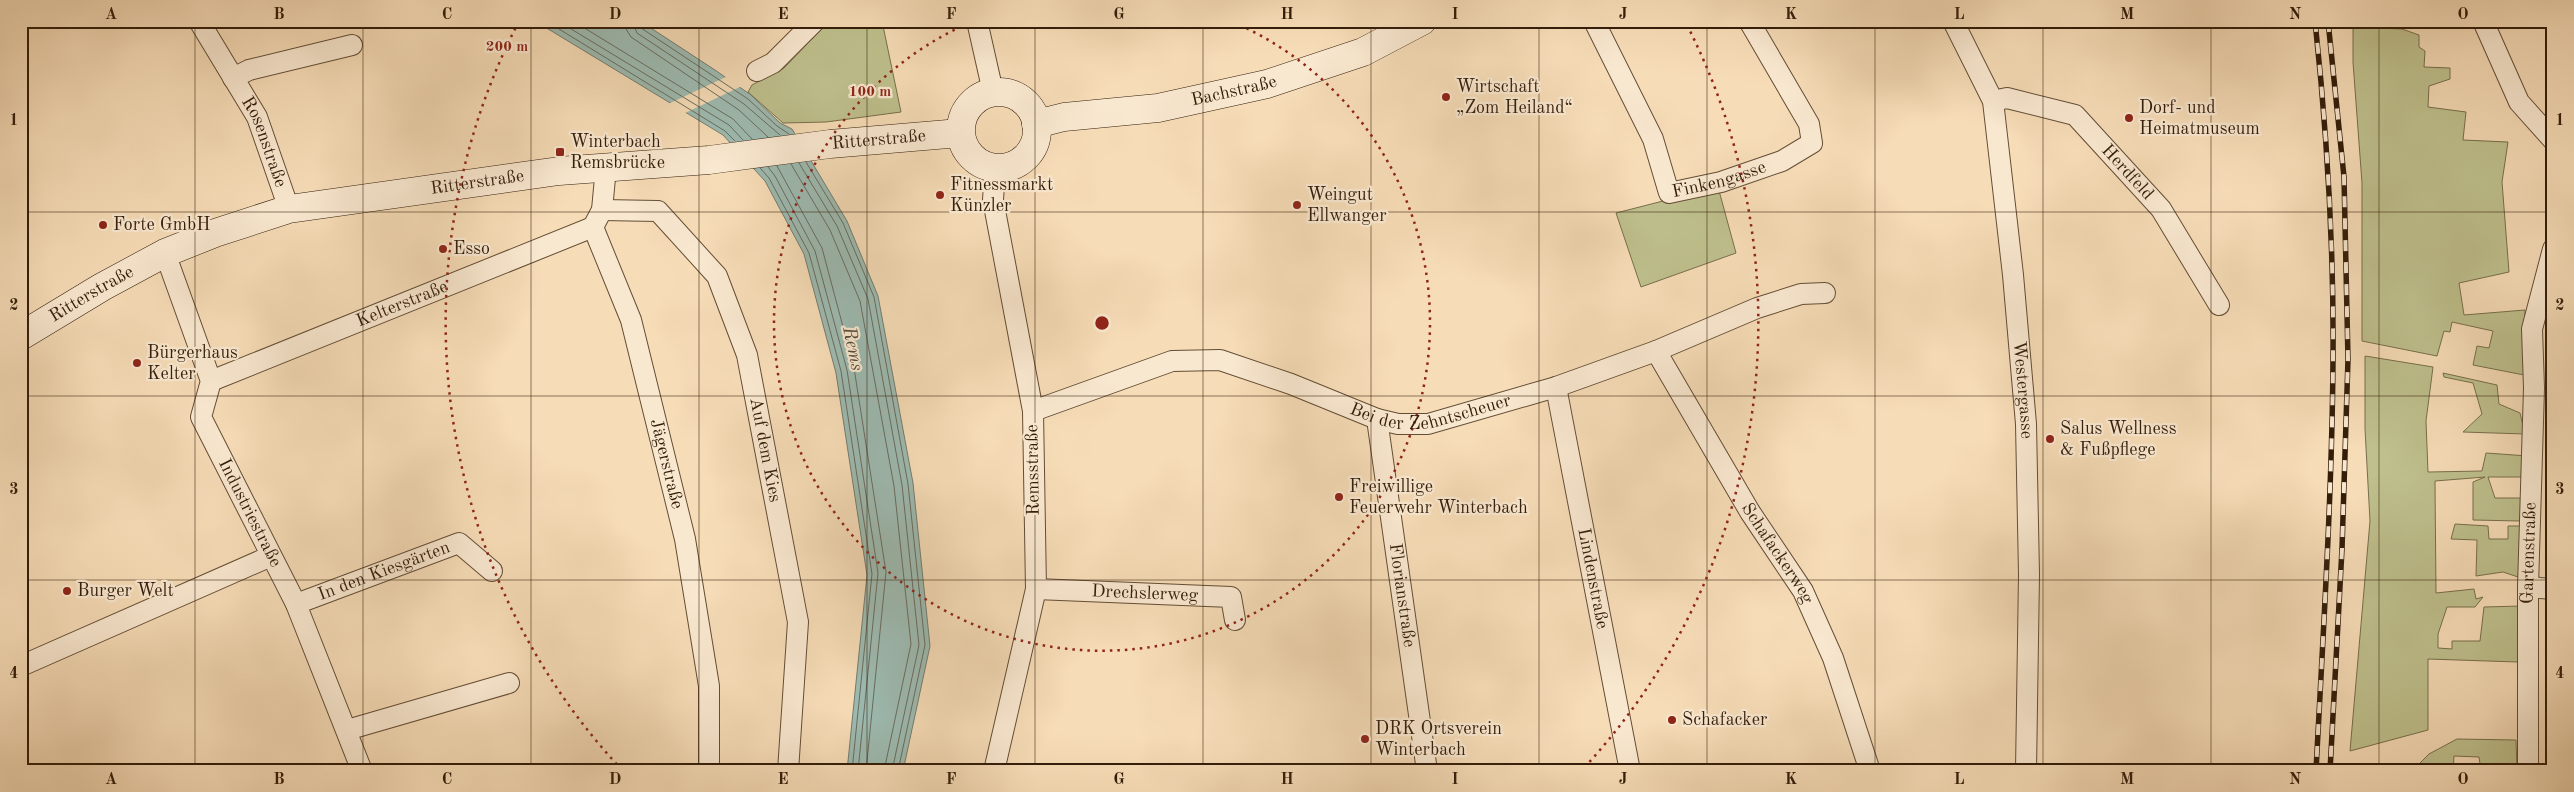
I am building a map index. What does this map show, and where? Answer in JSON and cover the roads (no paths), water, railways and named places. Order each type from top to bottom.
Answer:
[{"type":"main road","name":"Bachstraße","points":[[1036,124],[1064,116],[1158,108],[1267,84],[1363,52],[1422,21]]},
{"type":"main road","points":[[993,92],[1005,92],[1026,102],[1033,112],[1036,124],[1033,146],[1026,156],[1017,163],[995,168],[982,164],[972,156],[964,146],[960,133],[965,111],[972,102],[981,95],[993,92]]},
{"type":"main road","name":"Ritterstraße","points":[[21,336],[165,253],[215,232],[289,209],[559,171],[709,160],[830,144],[960,133]]},
{"type":"street","name":"Rosenstraße","points":[[199,21],[257,117],[289,209]]},
{"type":"street","points":[[757,71],[773,63],[815,21]]},
{"type":"street","points":[[977,21],[993,92]]},
{"type":"street","name":"Finkengasse","points":[[1594,21],[1653,138],[1668,193],[1721,182],[1782,161],[1812,143],[1809,124],[1749,21]]},
{"type":"street","name":"Westergasse","points":[[1953,21],[1993,101],[2013,275],[2026,424],[2029,574],[2026,771]]},
{"type":"street","points":[[2483,21],[2519,102],[2553,140]]},
{"type":"street","name":"Rosenstraße","points":[[233,78],[249,70],[352,45]]},
{"type":"street","name":"Herdfeld","points":[[1993,101],[2007,98],[2075,115],[2161,209],[2219,305]]},
{"type":"street","name":"Jägerstraße","points":[[606,167],[598,219],[631,320],[685,539],[709,686],[709,771]]},
{"type":"street","name":"Remsstraße","points":[[994,771],[1036,589],[1033,411],[993,200],[995,168]]},
{"type":"street","name":"Auf dem Kies","points":[[598,219],[658,211],[717,276],[747,355],[798,622],[788,771]]},
{"type":"street","name":"Kelterstraße","points":[[211,381],[598,219]]},
{"type":"street","name":"Gartenstraße","points":[[2528,771],[2528,588],[2534,388],[2532,329],[2553,249]]},
{"type":"street","points":[[165,253],[211,381]]},
{"type":"street","name":"Bei der Zehntscheuer","points":[[1033,411],[1172,361],[1220,360],[1291,384],[1377,419],[1398,424],[1428,424],[1556,386],[1656,351],[1757,308],[1801,294],[1825,293]]},
{"type":"street","name":"Schafackerweg","points":[[1656,351],[1750,512],[1803,591],[1833,658],[1870,771]]},
{"type":"street","name":"Industriestraße","points":[[211,381],[201,417],[296,604],[362,771]]},
{"type":"street","name":"Lindenstraße","points":[[1556,386],[1630,771]]},
{"type":"street","name":"Florianstraße","points":[[1377,419],[1427,771]]},
{"type":"street","name":"In den Kiesgärten","points":[[296,604],[459,543],[492,571]]},
{"type":"street","points":[[21,666],[271,556]]},
{"type":"street","points":[[2528,588],[2553,588]]},
{"type":"street","name":"Drechslerweg","points":[[1036,589],[1231,597],[1235,620]]},
{"type":"street","points":[[347,730],[509,683]]},
{"type":"water","name":"Rems","points":[[535,21],[640,21],[751,95],[780,123],[792,129],[847,221],[878,296],[913,483],[930,646],[903,771],[847,771],[867,575],[836,373],[804,254],[765,181],[723,135]]},
{"type":"railway","points":[[2315,21],[2329,190],[2333,318],[2329,514],[2316,771]]},
{"type":"railway","points":[[2328,21],[2344,177],[2348,359],[2342,549],[2330,771]]},
{"type":"place","name":"Wirtschaft „Zom Heiland“","points":[[1446,97]]},
{"type":"place","name":"Dorf- und Heimatmuseum","points":[[2129,118]]},
{"type":"place","name":"Winterbach Remsbrücke","points":[[560,152]]},
{"type":"place","name":"Fitnessmarkt Künzler","points":[[940,195]]},
{"type":"place","name":"Weingut Ellwanger","points":[[1297,205]]},
{"type":"place","name":"Forte GmbH","points":[[103,225]]},
{"type":"place","name":"Esso","points":[[443,249]]},
{"type":"place","name":"Bürgerhaus Kelter","points":[[137,363]]},
{"type":"place","name":"Salus Wellness & Fußpflege","points":[[2050,439]]},
{"type":"place","name":"Freiwillige Feuerwehr Winterbach","points":[[1339,497]]},
{"type":"place","name":"Burger Welt","points":[[67,591]]},
{"type":"place","name":"Schafacker","points":[[1672,720]]},
{"type":"place","name":"DRK Ortsverein Winterbach","points":[[1365,739]]}]
